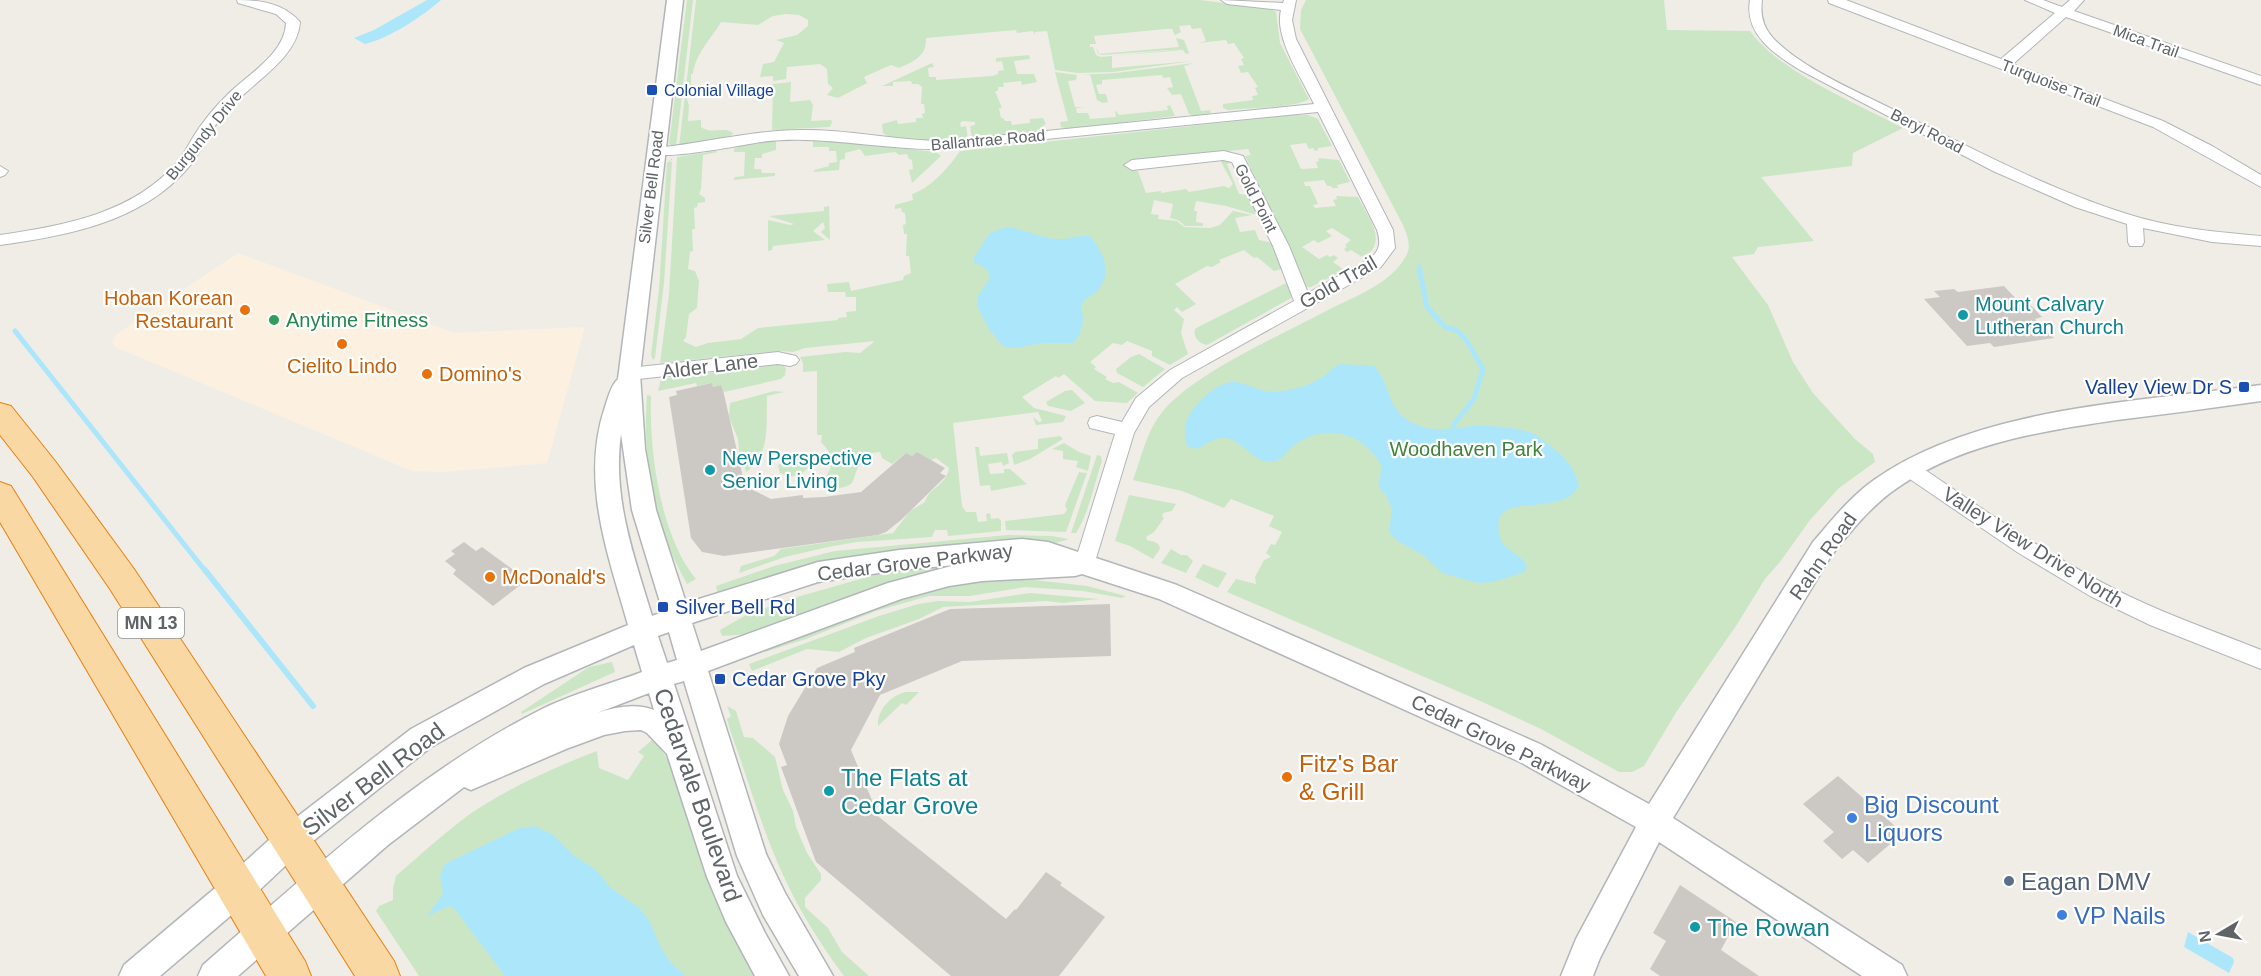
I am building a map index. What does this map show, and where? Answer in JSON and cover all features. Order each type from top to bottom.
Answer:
[{"type":"highway","name":"MN 13","points":[[0,414],[44,469],[122,579],[379,976]]},
{"type":"highway","name":"MN 13","points":[[0,494],[290,976]]},
{"type":"street","name":"Burgundy Drive","points":[[0,240],[45,234],[103,217],[148,194],[179,170],[219,111],[286,45],[292,35],[293,22],[285,13],[243,0]]},
{"type":"street","name":"Silver Bell Road","points":[[675,0],[628,374],[633,449],[640,491],[693,664]]},
{"type":"street","points":[[1227,0],[1288,4]]},
{"type":"street","name":"Beryl Road","points":[[1756,0],[1756,20],[1762,33],[1795,62],[2013,177],[2076,203],[2135,221],[2202,235],[2261,241]]},
{"type":"street","name":"Turquoise Trail","points":[[1834,0],[2171,130],[2261,182]]},
{"type":"street","name":"Mica Trail","points":[[2031,0],[2259,77]]},
{"type":"street","points":[[2003,65],[2078,0]]},
{"type":"street","name":"Gold Trail","points":[[1084,565],[1126,430],[1142,403],[1166,380],[1380,260],[1386,251],[1388,242],[1385,230],[1286,33],[1288,4]]},
{"type":"street","name":"Ballantrae Road","points":[[655,152],[771,136],[805,134],[842,135],[900,144],[939,146],[1323,107]]},
{"type":"street","name":"Gold Point","points":[[1132,165],[1224,155],[1238,159],[1281,246],[1303,302]]},
{"type":"street","points":[[2135,221],[2136,242]]},
{"type":"street","name":"Alder Lane","points":[[628,374],[778,358],[790,360]]},
{"type":"street","name":"Silver Bell Road","points":[[628,374],[609,429],[607,483],[615,533],[642,631],[658,677]]},
{"type":"street","name":"Rahn Road","points":[[1576,976],[1587,950],[1654,822],[1831,537],[1865,499],[1908,468],[1968,441],[2024,426],[2257,397]]},
{"type":"street","points":[[1096,423],[1126,430]]},
{"type":"street","name":"Valley View Drive North","points":[[1908,468],[2032,551],[2096,589],[2139,610],[2261,660]]},
{"type":"street","name":"Cedar Grove Parkway","points":[[679,617],[780,582],[857,564],[989,550],[1023,549],[1048,552],[1168,592],[1469,724],[1550,764],[1654,822],[1891,976]]},
{"type":"street","name":"Cedar Grove Parkway","points":[[693,664],[865,601],[940,578],[982,571],[1084,565]]},
{"type":"street","name":"Silver Bell Road","points":[[135,976],[238,889],[291,840],[413,744],[456,717],[534,676],[679,617]]},
{"type":"street","points":[[214,976],[428,795],[471,764],[512,738],[556,716],[693,664]]},
{"type":"street","name":"Cedarvale Boulevard","points":[[693,664],[753,856],[774,904],[817,976]]},
{"type":"street","name":"Cedarvale Boulevard","points":[[658,677],[720,875],[753,944],[773,976]]},
{"type":"street","points":[[428,795],[558,740],[620,721],[640,718],[658,724],[682,754]]},
{"type":"shaded area","points":[[238,253],[454,333],[585,327],[547,463],[443,472],[412,471],[115,347],[112,342],[117,334]]},
{"type":"green space","points":[[687,0],[693,0],[676,147],[669,144]]},
{"type":"green space","points":[[696,0],[1200,0],[1271,9],[1276,12],[1280,43],[1309,99],[1283,106],[1228,110],[1223,108],[1223,104],[1253,100],[1252,96],[1258,95],[1255,88],[1258,87],[1248,72],[1241,73],[1238,66],[1244,65],[1241,59],[1244,58],[1234,43],[1228,44],[1226,40],[1198,43],[1206,41],[1201,28],[1192,29],[1190,25],[1179,26],[1181,32],[1175,35],[1172,29],[1165,29],[1094,36],[1096,44],[1090,44],[1090,47],[1093,47],[1096,55],[1101,57],[1183,49],[1102,55],[1098,54],[1096,46],[1099,54],[1179,47],[1176,38],[1184,40],[1189,53],[1186,54],[1183,50],[1112,56],[1112,68],[1193,61],[1113,72],[1078,73],[1055,70],[1047,31],[1035,32],[1035,35],[1033,31],[1017,33],[1016,30],[926,38],[922,54],[914,60],[899,68],[891,65],[864,77],[867,83],[838,98],[827,95],[833,88],[828,84],[827,69],[820,64],[787,67],[786,79],[773,81],[773,76],[760,77],[763,64],[774,62],[784,43],[776,40],[797,35],[808,26],[808,20],[799,15],[786,14],[773,16],[758,25],[721,22],[700,53],[693,74],[691,74],[691,88],[687,96],[688,121],[701,120],[701,127],[705,129],[726,130],[733,133],[731,136],[679,147]]},
{"type":"green space","name":"Woodhaven Park","points":[[1306,0],[1664,0],[1667,30],[1750,31],[1780,60],[1800,74],[1903,128],[1853,153],[1852,166],[1761,177],[1814,241],[1758,247],[1754,254],[1732,257],[1768,305],[1793,362],[1813,393],[1855,439],[1873,454],[1875,462],[1839,488],[1810,520],[1765,579],[1736,626],[1677,711],[1644,766],[1632,772],[1619,772],[1541,729],[1478,700],[1227,592],[1236,579],[1256,584],[1255,577],[1264,560],[1271,557],[1266,553],[1271,544],[1275,545],[1282,532],[1269,526],[1274,516],[1231,499],[1224,508],[1182,491],[1133,480],[1153,425],[1177,397],[1230,361],[1382,282],[1399,266],[1408,252],[1408,240],[1403,225],[1300,29],[1301,10]]},
{"type":"green space","points":[[1029,55],[1030,59],[1014,61],[1017,74],[1034,74],[1037,82],[1022,85],[1021,81],[1003,83],[1004,87],[998,87],[998,91],[995,91],[1002,108],[999,108],[1001,118],[1011,121],[1012,125],[1030,123],[1030,119],[1043,118],[1046,124],[1036,131],[972,139],[970,126],[975,125],[975,122],[963,121],[960,123],[961,127],[966,126],[968,139],[911,141],[890,137],[883,133],[882,124],[897,120],[898,124],[916,122],[916,118],[923,118],[922,114],[925,113],[924,104],[921,104],[922,87],[918,84],[912,84],[911,81],[893,82],[893,86],[882,86],[932,63],[934,67],[928,68],[929,77],[936,77],[936,80],[992,76],[1004,70],[1002,61],[996,62],[996,58]]},
{"type":"green space","points":[[1194,63],[1184,66],[1201,111],[1210,110],[1211,113],[1193,116],[1189,114],[1181,94],[1172,95],[1167,88],[1173,87],[1170,77],[1163,78],[1162,75],[1102,80],[1102,84],[1096,85],[1099,94],[1106,94],[1108,102],[1103,103],[1097,100],[1090,74]]},
{"type":"green space","points":[[1055,72],[1077,75],[1076,80],[1068,81],[1075,107],[1085,107],[1076,108],[1077,113],[1088,113],[1090,119],[1116,117],[1115,110],[1119,115],[1168,110],[1167,106],[1170,105],[1175,116],[1069,129],[1061,127],[1060,122],[1068,121]]},
{"type":"green space","points":[[791,82],[790,102],[810,100],[813,105],[811,121],[831,120],[830,127],[772,130],[773,84]]},
{"type":"green space","points":[[1308,115],[1318,119],[1332,146],[1318,148],[1315,151],[1313,148],[1309,149],[1306,143],[1290,145],[1301,169],[1318,168],[1316,162],[1319,161],[1318,158],[1339,160],[1350,182],[1337,185],[1338,188],[1332,188],[1327,186],[1324,180],[1304,182],[1305,186],[1310,186],[1318,204],[1313,205],[1315,208],[1336,206],[1333,200],[1337,199],[1336,196],[1358,197],[1371,221],[1376,236],[1375,244],[1364,258],[1351,250],[1347,252],[1344,249],[1347,247],[1345,245],[1351,240],[1332,228],[1326,231],[1332,236],[1318,243],[1314,240],[1302,247],[1319,259],[1327,255],[1330,257],[1334,255],[1338,258],[1333,262],[1344,270],[1311,287],[1305,287],[1288,244],[1245,156],[1251,155],[1248,149],[1129,161],[1131,169],[1138,171],[1146,193],[1186,189],[1189,192],[1224,186],[1229,188],[1233,184],[1221,162],[1225,159],[1233,162],[1227,164],[1239,194],[1249,195],[1257,215],[1226,206],[1196,201],[1194,211],[1197,211],[1196,222],[1203,223],[1203,226],[1185,226],[1178,220],[1170,218],[1173,204],[1154,200],[1151,214],[1159,215],[1158,219],[1177,221],[1184,227],[1210,228],[1220,225],[1233,211],[1252,215],[1235,218],[1240,232],[1255,230],[1259,240],[1273,243],[1282,269],[1274,271],[1244,250],[1219,260],[1221,262],[1212,267],[1207,266],[1175,284],[1196,304],[1182,312],[1177,307],[1174,310],[1184,319],[1181,333],[1188,354],[1170,365],[1152,356],[1152,351],[1127,341],[1122,345],[1113,343],[1090,362],[1096,367],[1094,369],[1107,377],[1105,379],[1113,383],[1119,382],[1138,393],[1127,403],[1095,401],[1064,374],[1058,378],[1056,376],[1022,397],[1034,408],[1066,416],[1063,422],[1036,425],[1033,417],[1039,422],[1042,421],[1038,412],[953,423],[962,506],[966,512],[976,512],[978,522],[987,521],[986,514],[990,513],[991,519],[998,518],[1001,520],[1001,531],[948,536],[947,530],[935,530],[932,537],[857,542],[785,557],[739,573],[741,566],[774,556],[781,549],[893,533],[910,511],[925,502],[930,493],[945,479],[949,468],[936,458],[931,460],[917,452],[912,456],[906,453],[892,464],[882,458],[880,452],[864,454],[864,462],[859,466],[850,485],[836,488],[834,482],[826,477],[831,467],[831,458],[821,442],[822,435],[817,435],[817,371],[803,372],[800,357],[845,352],[860,353],[875,341],[805,348],[793,352],[780,351],[660,363],[669,294],[677,157],[718,152],[703,155],[699,194],[705,198],[705,202],[698,203],[694,208],[693,251],[690,252],[688,269],[695,271],[699,281],[697,308],[689,314],[686,337],[683,341],[696,347],[708,343],[741,339],[758,328],[838,320],[838,318],[847,317],[846,312],[856,311],[856,297],[846,297],[845,292],[828,292],[827,284],[849,282],[851,291],[903,280],[904,276],[911,273],[909,256],[906,256],[907,234],[904,234],[903,225],[906,224],[905,213],[901,208],[895,209],[895,205],[913,200],[912,194],[933,182],[960,151]]},
{"type":"green space","points":[[813,139],[936,152],[941,156],[912,183],[909,170],[913,169],[912,160],[907,154],[899,155],[895,152],[865,156],[860,149],[845,153],[845,159],[840,160],[839,170],[814,172],[814,170],[829,166],[829,163],[837,162],[836,151],[829,151],[829,147],[813,147]]},
{"type":"green space","points":[[776,141],[776,150],[762,154],[762,158],[755,158],[754,169],[761,169],[762,173],[775,173],[775,176],[733,180],[735,177],[744,176],[745,152],[734,152],[734,149],[743,145]]},
{"type":"green space","points":[[672,158],[669,162],[672,162],[664,283],[653,360],[651,355],[659,289],[667,163]]},
{"type":"green space","points":[[829,206],[830,240],[821,232],[825,228],[823,222],[813,231],[825,240],[773,246],[772,250],[768,251],[768,220],[794,224],[769,216],[824,211],[824,207]]},
{"type":"green space","points":[[1286,283],[1293,293],[1291,298],[1207,345],[1197,340],[1195,329]]},
{"type":"green space","points":[[1139,354],[1165,369],[1143,387],[1117,373],[1116,369],[1131,357]]},
{"type":"green space","points":[[781,364],[786,368],[785,375],[781,379],[724,392],[721,385],[713,387],[712,383],[697,386],[696,383],[658,391],[661,379]]},
{"type":"green space","points":[[1072,390],[1085,403],[1071,411],[1048,406],[1046,402],[1065,391]]},
{"type":"green space","points":[[774,391],[784,392],[767,396],[766,438],[760,457],[746,472],[744,465],[740,463],[738,439],[729,417],[730,403]]},
{"type":"green space","points":[[647,395],[651,396],[652,441],[659,492],[665,516],[684,561],[696,579],[687,584],[666,539],[653,493],[646,445]]},
{"type":"green space","points":[[1060,436],[1063,439],[1030,459],[1014,465],[1012,455],[1015,452],[1038,449],[1038,439]]},
{"type":"green space","points":[[1064,443],[1091,456],[1088,471],[1076,467],[1078,461],[1063,459],[1063,451],[1052,449]]},
{"type":"green space","points":[[975,447],[979,447],[980,456],[1007,453],[1009,463],[1003,466],[1002,462],[988,464],[990,474],[1004,473],[1004,469],[1010,469],[1027,484],[991,491],[990,485],[980,486]]},
{"type":"green space","points":[[793,454],[806,456],[810,465],[802,474],[790,477],[780,473],[778,466],[784,458]]},
{"type":"green space","points":[[1097,455],[1101,456],[1102,461],[1088,507],[1076,533],[1071,533]]},
{"type":"green space","points":[[1079,472],[1087,473],[1066,532],[1006,530],[1005,521],[1064,514],[1067,510],[1065,505]]},
{"type":"green space","points":[[1129,495],[1176,504],[1172,511],[1163,513],[1164,518],[1154,532],[1146,537],[1147,540],[1158,544],[1160,549],[1153,559],[1130,546],[1115,541]]},
{"type":"green space","points":[[1008,535],[1052,536],[1069,539],[1049,545],[798,568],[718,595],[716,586],[774,566],[835,551]]},
{"type":"green space","points":[[1171,549],[1181,555],[1187,555],[1193,561],[1186,573],[1161,563]]},
{"type":"green space","points":[[947,564],[750,634],[722,636],[720,630],[746,615],[790,599],[878,574]]},
{"type":"green space","points":[[1203,564],[1227,573],[1218,588],[1195,577]]},
{"type":"green space","points":[[1026,579],[1087,586],[1126,596],[1122,598],[1083,591],[1025,587],[970,596],[929,596],[876,611],[806,639],[765,652],[763,648],[849,614],[916,592],[960,583]]},
{"type":"green space","points":[[1030,593],[1099,599],[1063,603],[1046,601],[943,607],[919,619],[866,638],[839,652],[807,649],[752,671],[749,664],[918,604],[938,601],[970,602]]},
{"type":"green space","points":[[612,662],[615,672],[522,714],[521,712],[589,667]]},
{"type":"green space","points":[[906,692],[919,692],[906,705],[902,703],[878,726],[880,714],[886,704],[895,696]]},
{"type":"green space","points":[[727,706],[736,711],[744,737],[753,738],[775,757],[783,790],[793,811],[796,827],[807,853],[821,874],[821,880],[805,898],[805,907],[828,928],[842,952],[869,976],[844,976],[797,903],[762,823],[730,730],[727,719],[731,716]]},
{"type":"green space","points":[[652,740],[661,749],[681,781],[760,976],[419,976],[376,911],[379,906],[393,900],[396,876],[441,836],[485,804],[564,764],[597,751],[599,768],[628,780],[644,756],[638,752]]},
{"type":"water","points":[[427,0],[441,0],[415,20],[384,37],[365,44],[354,38],[374,30]]},
{"type":"water","points":[[1006,227],[1055,239],[1090,236],[1099,249],[1105,263],[1105,277],[1097,291],[1082,305],[1082,325],[1073,343],[1043,343],[1014,348],[1003,346],[989,329],[977,306],[978,296],[990,278],[987,269],[974,262],[974,257],[990,233]]},
{"type":"water","points":[[1341,364],[1374,366],[1394,405],[1405,419],[1415,424],[1437,429],[1486,426],[1524,430],[1540,437],[1565,459],[1575,474],[1579,486],[1569,496],[1556,502],[1513,508],[1503,513],[1498,523],[1501,540],[1527,565],[1525,572],[1493,582],[1478,583],[1442,573],[1423,555],[1396,540],[1389,532],[1392,509],[1386,495],[1380,489],[1382,466],[1365,446],[1355,439],[1333,433],[1308,437],[1293,446],[1278,460],[1270,462],[1257,458],[1240,444],[1228,438],[1217,439],[1195,449],[1187,446],[1186,423],[1193,410],[1212,390],[1234,382],[1269,392],[1288,390],[1314,382]]},
{"type":"water","points":[[534,826],[552,834],[573,855],[595,869],[611,888],[638,907],[649,920],[662,950],[672,964],[686,976],[505,976],[454,908],[449,906],[427,916],[443,894],[440,876],[445,864],[517,829]]},
{"type":"water","points":[[2188,932],[2233,958],[2234,962],[2229,973],[2184,947]]},
{"type":"building","name":"Mount Calvary Lutheran Church","points":[[2004,286],[2018,301],[2026,300],[2042,317],[2035,319],[2054,338],[1994,347],[1990,343],[1967,346],[1924,299],[1940,297],[1934,291],[1954,289],[1958,292]]},
{"type":"building","name":"New Perspective Senior Living","points":[[712,383],[713,387],[721,385],[723,390],[745,486],[771,499],[803,495],[803,498],[824,497],[861,492],[906,453],[912,456],[917,452],[945,468],[940,473],[946,476],[901,520],[886,532],[878,535],[724,556],[702,552],[691,538],[669,397],[677,395],[676,391]]},
{"type":"building","name":"McDonald's","points":[[464,542],[476,551],[482,547],[527,580],[493,606],[453,574],[456,570],[445,561],[455,554],[451,551]]},
{"type":"building","name":"The Flats at Cedar Grove","points":[[1110,604],[1111,656],[962,661],[880,695],[851,750],[879,817],[1006,919],[1046,872],[1062,883],[1060,885],[1105,917],[1059,976],[951,976],[816,862],[781,767],[787,765],[779,744],[788,716],[817,668],[855,652],[854,648],[950,609]]},
{"type":"building","name":"Big Discount Liquors","points":[[1838,776],[1903,833],[1868,863],[1853,850],[1842,859],[1823,841],[1834,832],[1803,804]]},
{"type":"building","name":"The Rowan","points":[[1680,885],[1736,922],[1721,950],[1759,976],[1660,976],[1650,969],[1666,941],[1653,933]]},
{"type":"waterway","points":[[1419,267],[1427,307],[1445,327],[1456,330],[1465,338],[1483,369],[1474,399],[1454,424],[1453,429]]},
{"type":"waterway","points":[[15,331],[206,572]]},
{"type":"waterway","points":[[205,570],[313,706]]},
{"type":"place","name":"Colonial Village","points":[[652,90]]},
{"type":"place","name":"Hoban Korean Restaurant","points":[[245,310]]},
{"type":"place","name":"Mount Calvary Lutheran Church","points":[[1963,315]]},
{"type":"place","name":"Anytime Fitness","points":[[274,320]]},
{"type":"place","name":"Cielito Lindo","points":[[342,344]]},
{"type":"place","name":"Domino's","points":[[427,374]]},
{"type":"place","name":"Valley View Dr S","points":[[2244,387]]},
{"type":"place","name":"New Perspective Senior Living","points":[[710,470]]},
{"type":"place","name":"McDonald's","points":[[490,577]]},
{"type":"place","name":"Silver Bell Rd","points":[[663,607]]},
{"type":"place","name":"Cedar Grove Pky","points":[[720,679]]},
{"type":"place","name":"Fitz's Bar & Grill","points":[[1287,777]]},
{"type":"place","name":"The Flats at Cedar Grove","points":[[829,791]]},
{"type":"place","name":"Big Discount Liquors","points":[[1852,818]]},
{"type":"place","name":"Eagan DMV","points":[[2009,881]]},
{"type":"place","name":"VP Nails","points":[[2062,915]]},
{"type":"place","name":"The Rowan","points":[[1695,927]]}]
